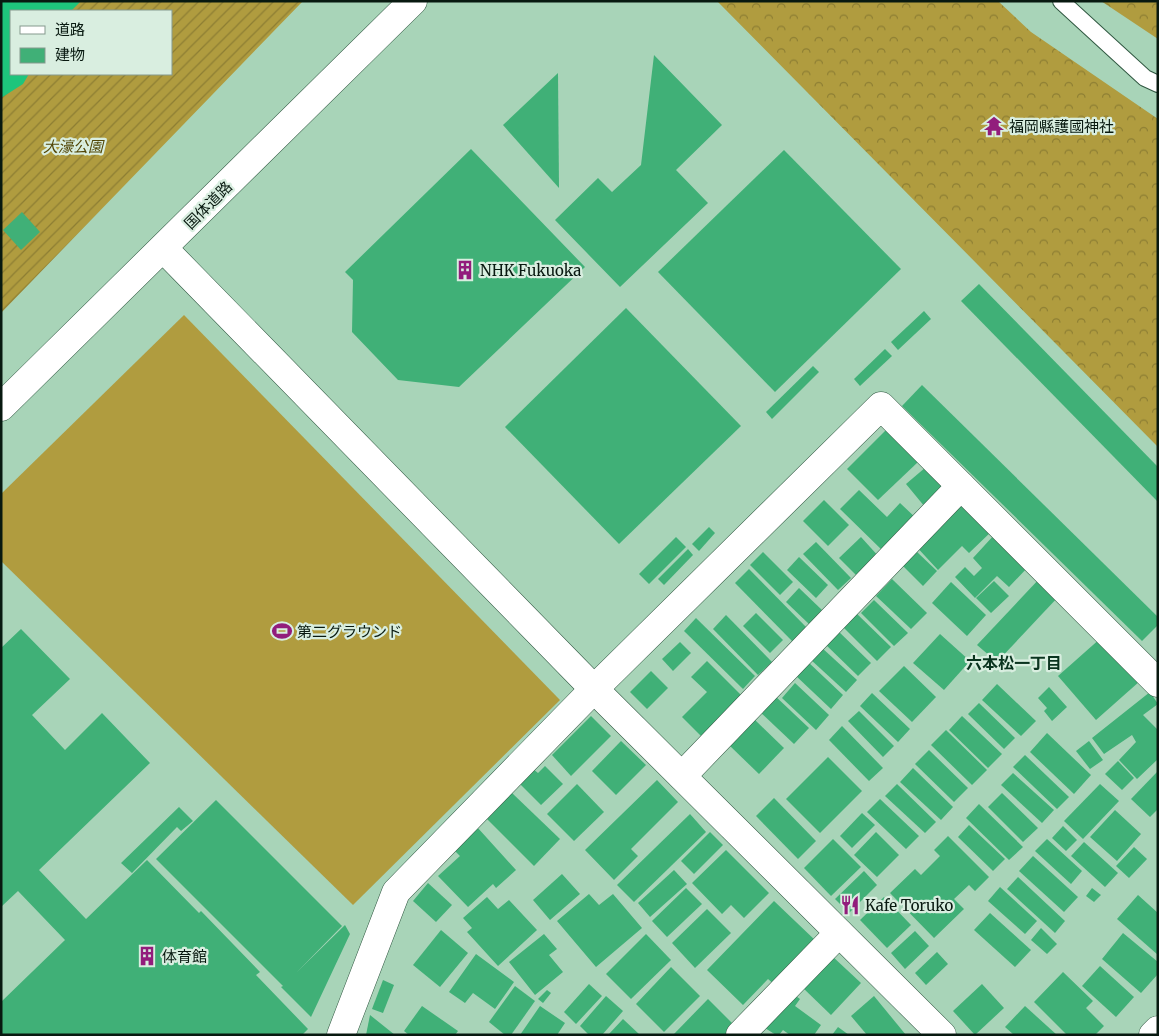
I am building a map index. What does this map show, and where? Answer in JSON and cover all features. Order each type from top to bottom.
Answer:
[{"type":"street","name":"国体道路","points":[[1,407],[164,249],[413,1]]},
{"type":"street","points":[[164,249],[594,689],[942,1035]]},
{"type":"street","points":[[341,1035],[396,892],[594,689],[881,406],[1158,683]]},
{"type":"street","points":[[682,776],[961,486]]},
{"type":"street","points":[[740,1035],[839,933]]},
{"type":"street","points":[[1153,1035],[1158,1030]]},
{"type":"lane","points":[[1061,1],[1145,78],[1158,84]]},
{"type":"green space","name":"大濠公園","points":[[1,1],[303,1],[1,313]]},
{"type":"green space","name":"福岡縣護國神社","points":[[717,1],[998,1],[1031,32],[1158,119],[1158,447]]},
{"type":"green space","points":[[1101,1],[1158,1],[1158,39]]},
{"type":"green space","name":"第二グラウンド","points":[[184,315],[560,700],[353,905],[1,561],[1,494]]},
{"type":"shaded area","points":[[1,1],[81,1],[72,10],[10,10],[10,75],[28,75],[23,84],[1,98]]},
{"type":"building","points":[[654,55],[722,125],[676,170],[708,203],[620,287],[555,220],[598,178],[612,192],[641,165]]},
{"type":"building","points":[[558,73],[559,188],[503,125]]},
{"type":"building","name":"NHK Fukuoka","points":[[471,149],[585,267],[459,387],[398,380],[352,332],[353,280],[345,272]]},
{"type":"building","points":[[784,150],[901,269],[775,392],[658,272]]},
{"type":"building","points":[[22,212],[40,232],[21,250],[3,230]]},
{"type":"building","points":[[979,284],[1158,467],[1158,502],[961,301]]},
{"type":"building","points":[[626,308],[741,426],[619,544],[505,427]]},
{"type":"building","points":[[924,311],[931,319],[898,350],[891,342]]},
{"type":"building","points":[[885,349],[892,356],[860,386],[854,379]]},
{"type":"building","points":[[813,366],[819,372],[772,419],[766,412]]},
{"type":"building","points":[[922,385],[1158,617],[1158,625],[1142,641],[902,406]]},
{"type":"building","points":[[886,430],[918,462],[878,500],[847,469]]},
{"type":"building","points":[[926,467],[946,488],[925,507],[906,484]]},
{"type":"building","points":[[859,490],[887,517],[900,503],[918,520],[885,553],[840,509]]},
{"type":"building","points":[[960,496],[993,530],[969,553],[962,546],[938,570],[913,543]]},
{"type":"building","points":[[824,500],[849,525],[828,546],[803,521]]},
{"type":"building","points":[[709,527],[715,533],[699,551],[692,544]]},
{"type":"building","points":[[995,534],[1028,567],[1009,587],[997,576],[975,598],[955,577],[965,567],[974,576],[982,568],[973,558]]},
{"type":"building","points":[[676,537],[686,547],[649,584],[639,574]]},
{"type":"building","points":[[861,537],[880,558],[859,578],[839,558]]},
{"type":"building","points":[[816,542],[851,578],[838,590],[803,554]]},
{"type":"building","points":[[688,549],[693,555],[664,585],[658,579]]},
{"type":"building","points":[[916,551],[937,571],[923,586],[902,565]]},
{"type":"building","points":[[763,552],[793,582],[780,595],[750,565]]},
{"type":"building","points":[[799,557],[828,585],[816,598],[787,570]]},
{"type":"building","points":[[749,569],[808,629],[794,643],[735,583]]},
{"type":"building","points":[[1040,578],[1059,596],[997,662],[977,645]]},
{"type":"building","points":[[892,579],[927,613],[911,629],[876,596]]},
{"type":"building","points":[[994,581],[1009,596],[991,613],[976,598]]},
{"type":"building","points":[[951,582],[986,615],[967,636],[932,603]]},
{"type":"building","points":[[799,588],[823,611],[810,625],[786,602]]},
{"type":"building","points":[[874,600],[908,633],[894,646],[861,613]]},
{"type":"building","points":[[853,610],[891,647],[877,661],[840,624]]},
{"type":"building","points":[[756,613],[783,640],[770,653],[743,626]]},
{"type":"building","points":[[726,615],[772,662],[758,675],[713,629]]},
{"type":"building","points":[[696,618],[755,676],[743,689],[684,631]]},
{"type":"building","points":[[835,628],[871,663],[858,676],[822,641]]},
{"type":"building","points":[[21,629],[70,679],[32,715],[65,750],[102,713],[150,763],[39,870],[86,919],[147,860],[199,913],[201,911],[260,972],[256,975],[308,1029],[302,1035],[1,1035],[1,1002],[65,940],[18,891],[1,907],[1,648]]},
{"type":"building","points":[[940,634],[970,661],[944,690],[913,663]]},
{"type":"building","points":[[1102,637],[1140,681],[1096,720],[1058,676]]},
{"type":"building","points":[[680,642],[691,653],[673,671],[662,659]]},
{"type":"building","points":[[821,647],[857,680],[846,692],[810,659]]},
{"type":"building","points":[[707,661],[743,697],[703,738],[682,717],[707,692],[691,677]]},
{"type":"building","points":[[807,661],[843,695],[831,709],[795,675]]},
{"type":"building","points":[[904,666],[936,697],[912,722],[879,691]]},
{"type":"building","points":[[651,671],[668,688],[647,709],[630,692]]},
{"type":"building","points":[[795,683],[829,715],[816,730],[782,698]]},
{"type":"building","points":[[997,684],[1036,721],[1021,736],[982,700]]},
{"type":"building","points":[[1049,687],[1067,707],[1052,721],[1044,711],[1047,708],[1038,698]]},
{"type":"building","points":[[1150,692],[1158,704],[1143,715],[1158,730],[1158,759],[1137,779],[1119,760],[1136,742],[1132,735],[1104,754],[1092,738]]},
{"type":"building","points":[[872,693],[910,729],[898,742],[860,706]]},
{"type":"building","points":[[774,695],[809,728],[794,744],[759,711]]},
{"type":"building","points":[[979,703],[1015,738],[1004,749],[968,714]]},
{"type":"building","points":[[859,711],[894,746],[883,757],[848,721]]},
{"type":"building","points":[[591,716],[611,736],[571,776],[552,755]]},
{"type":"building","points":[[962,716],[1002,754],[988,768],[949,730]]},
{"type":"building","points":[[754,719],[784,748],[759,774],[729,745]]},
{"type":"building","points":[[842,726],[883,768],[869,781],[829,740]]},
{"type":"building","points":[[946,730],[987,770],[972,785],[931,745]]},
{"type":"building","points":[[1047,733],[1091,775],[1074,794],[1030,752]]},
{"type":"building","points":[[621,741],[646,765],[616,795],[592,771]]},
{"type":"building","points":[[1089,741],[1103,760],[1090,769],[1076,751]]},
{"type":"building","points":[[929,750],[968,788],[954,802],[915,764]]},
{"type":"building","points":[[1025,755],[1069,797],[1057,809],[1013,767]]},
{"type":"building","points":[[828,757],[862,791],[820,833],[786,799]]},
{"type":"building","points":[[1118,761],[1134,778],[1122,790],[1105,774]]},
{"type":"building","points":[[545,766],[563,784],[541,805],[520,784],[533,769],[538,773]]},
{"type":"building","points":[[913,768],[953,807],[941,820],[900,782]]},
{"type":"building","points":[[1158,771],[1158,809],[1150,817],[1131,799]]},
{"type":"building","points":[[1013,773],[1054,810],[1042,823],[1001,785]]},
{"type":"building","points":[[657,780],[678,802],[631,849],[638,856],[614,880],[585,850]]},
{"type":"building","points":[[577,784],[604,812],[574,841],[547,814]]},
{"type":"building","points":[[897,784],[936,822],[925,833],[885,796]]},
{"type":"building","points":[[1100,784],[1119,801],[1083,839],[1064,821]]},
{"type":"building","points":[[512,793],[560,839],[534,866],[487,819]]},
{"type":"building","points":[[1002,793],[1038,828],[1023,842],[988,807]]},
{"type":"building","points":[[774,798],[816,841],[798,859],[756,816]]},
{"type":"building","points":[[880,799],[919,836],[906,849],[867,812]]},
{"type":"building","points":[[216,800],[342,926],[297,972],[345,925],[350,934],[311,1017],[281,987],[283,986],[156,859]]},
{"type":"building","points":[[979,804],[1023,847],[1009,860],[966,818]]},
{"type":"building","points":[[179,807],[193,821],[181,831],[177,827],[132,873],[121,863]]},
{"type":"building","points":[[1115,810],[1141,834],[1117,861],[1090,837]]},
{"type":"building","points":[[862,813],[875,825],[852,848],[840,836]]},
{"type":"building","points":[[690,814],[706,832],[634,902],[617,885]]},
{"type":"building","points":[[969,825],[1005,859],[993,871],[958,837]]},
{"type":"building","points":[[1063,826],[1077,840],[1066,851],[1052,838]]},
{"type":"building","points":[[477,827],[516,870],[496,888],[493,884],[468,907],[438,876],[460,856],[453,849]]},
{"type":"building","points":[[710,832],[723,845],[694,874],[681,861]]},
{"type":"building","points":[[876,832],[899,855],[877,877],[854,855]]},
{"type":"building","points":[[948,836],[989,877],[975,891],[969,885],[954,899],[964,909],[934,938],[890,893],[915,869],[921,875],[940,856],[934,850]]},
{"type":"building","points":[[833,839],[861,867],[831,896],[804,868]]},
{"type":"building","points":[[1047,839],[1082,871],[1071,884],[1035,851]]},
{"type":"building","points":[[1084,842],[1118,873],[1105,887],[1071,856]]},
{"type":"building","points":[[1134,847],[1147,859],[1129,878],[1116,866]]},
{"type":"building","points":[[726,850],[769,893],[744,918],[731,905],[722,914],[692,883]]},
{"type":"building","points":[[1033,856],[1078,897],[1064,912],[1019,871]]},
{"type":"building","points":[[674,870],[687,884],[650,917],[638,903]]},
{"type":"building","points":[[864,871],[877,885],[849,913],[835,899]]},
{"type":"building","points":[[562,874],[580,894],[550,920],[533,900]]},
{"type":"building","points":[[1018,877],[1065,921],[1055,933],[1007,889]]},
{"type":"building","points":[[428,883],[452,905],[436,922],[413,901]]},
{"type":"building","points":[[1000,887],[1037,921],[1025,934],[988,901]]},
{"type":"building","points":[[686,888],[702,904],[667,937],[652,921]]},
{"type":"building","points":[[1092,888],[1101,895],[1094,902],[1086,896]]},
{"type":"building","points":[[589,894],[599,905],[613,894],[642,928],[596,967],[557,921]]},
{"type":"building","points":[[1138,895],[1158,913],[1158,955],[1117,919]]},
{"type":"building","points":[[487,897],[498,909],[509,900],[537,930],[498,966],[467,932],[472,928],[463,918]]},
{"type":"building","points":[[884,897],[911,925],[887,948],[860,920]]},
{"type":"building","points":[[774,901],[817,942],[775,985],[768,979],[743,1005],[707,970]]},
{"type":"building","points":[[707,909],[731,933],[695,968],[672,943]]},
{"type":"building","points":[[990,913],[1031,950],[1015,967],[974,930]]},
{"type":"building","points":[[1041,928],[1057,944],[1047,954],[1031,940]]},
{"type":"building","points":[[441,930],[468,953],[440,987],[413,965]]},
{"type":"building","points":[[915,931],[929,946],[905,969],[891,953]]},
{"type":"building","points":[[1123,933],[1158,962],[1158,974],[1141,993],[1102,959]]},
{"type":"building","points":[[544,934],[557,949],[549,955],[563,972],[535,995],[509,962]]},
{"type":"building","points":[[646,934],[671,960],[631,999],[606,974]]},
{"type":"building","points":[[937,952],[948,964],[926,985],[915,973]]},
{"type":"building","points":[[476,954],[514,982],[495,1009],[473,993],[465,1003],[449,992]]},
{"type":"building","points":[[832,956],[861,983],[831,1015],[802,987]]},
{"type":"building","points":[[1100,966],[1134,997],[1116,1017],[1082,986]]},
{"type":"building","points":[[671,967],[700,996],[664,1032],[636,1004]]},
{"type":"building","points":[[1063,972],[1093,1001],[1086,1008],[1104,1026],[1095,1035],[1067,1035],[1034,1002]]},
{"type":"building","points":[[383,980],[394,985],[383,1013],[372,1009]]},
{"type":"building","points":[[589,984],[602,996],[576,1024],[564,1012]]},
{"type":"building","points":[[982,984],[1004,1008],[975,1035],[953,1011]]},
{"type":"building","points":[[515,986],[535,1001],[511,1035],[505,1035],[489,1022]]},
{"type":"building","points":[[547,990],[551,993],[543,1003],[538,999]]},
{"type":"building","points":[[790,992],[800,999],[795,1006],[821,1025],[814,1035],[790,1035],[783,1030],[779,1035],[776,1035],[765,1028]]},
{"type":"building","points":[[606,996],[623,1011],[602,1035],[589,1035],[580,1026]]},
{"type":"building","points":[[874,996],[906,1035],[867,1035],[851,1016]]},
{"type":"building","points":[[708,999],[735,1026],[726,1035],[673,1035]]},
{"type":"building","points":[[422,1006],[458,1031],[455,1035],[409,1035],[404,1031]]},
{"type":"building","points":[[540,1006],[565,1023],[557,1035],[520,1035]]},
{"type":"building","points":[[1025,1006],[1057,1035],[1014,1035],[1005,1027]]},
{"type":"building","points":[[370,1015],[395,1035],[366,1035]]},
{"type":"building","points":[[623,1019],[640,1035],[608,1035]]},
{"type":"building","points":[[838,1027],[849,1035],[832,1035]]},
{"type":"place","name":"福岡縣護國神社","points":[[994,126]]},
{"type":"place","name":"NHK Fukuoka","points":[[465,270]]},
{"type":"place","name":"第二グラウンド","points":[[282,631]]},
{"type":"place","name":"Kafe Toruko","points":[[850,905]]},
{"type":"place","name":"体育館","points":[[147,956]]},
{"type":"district","name":"六本松一丁目","points":[[1014,663]]}]
